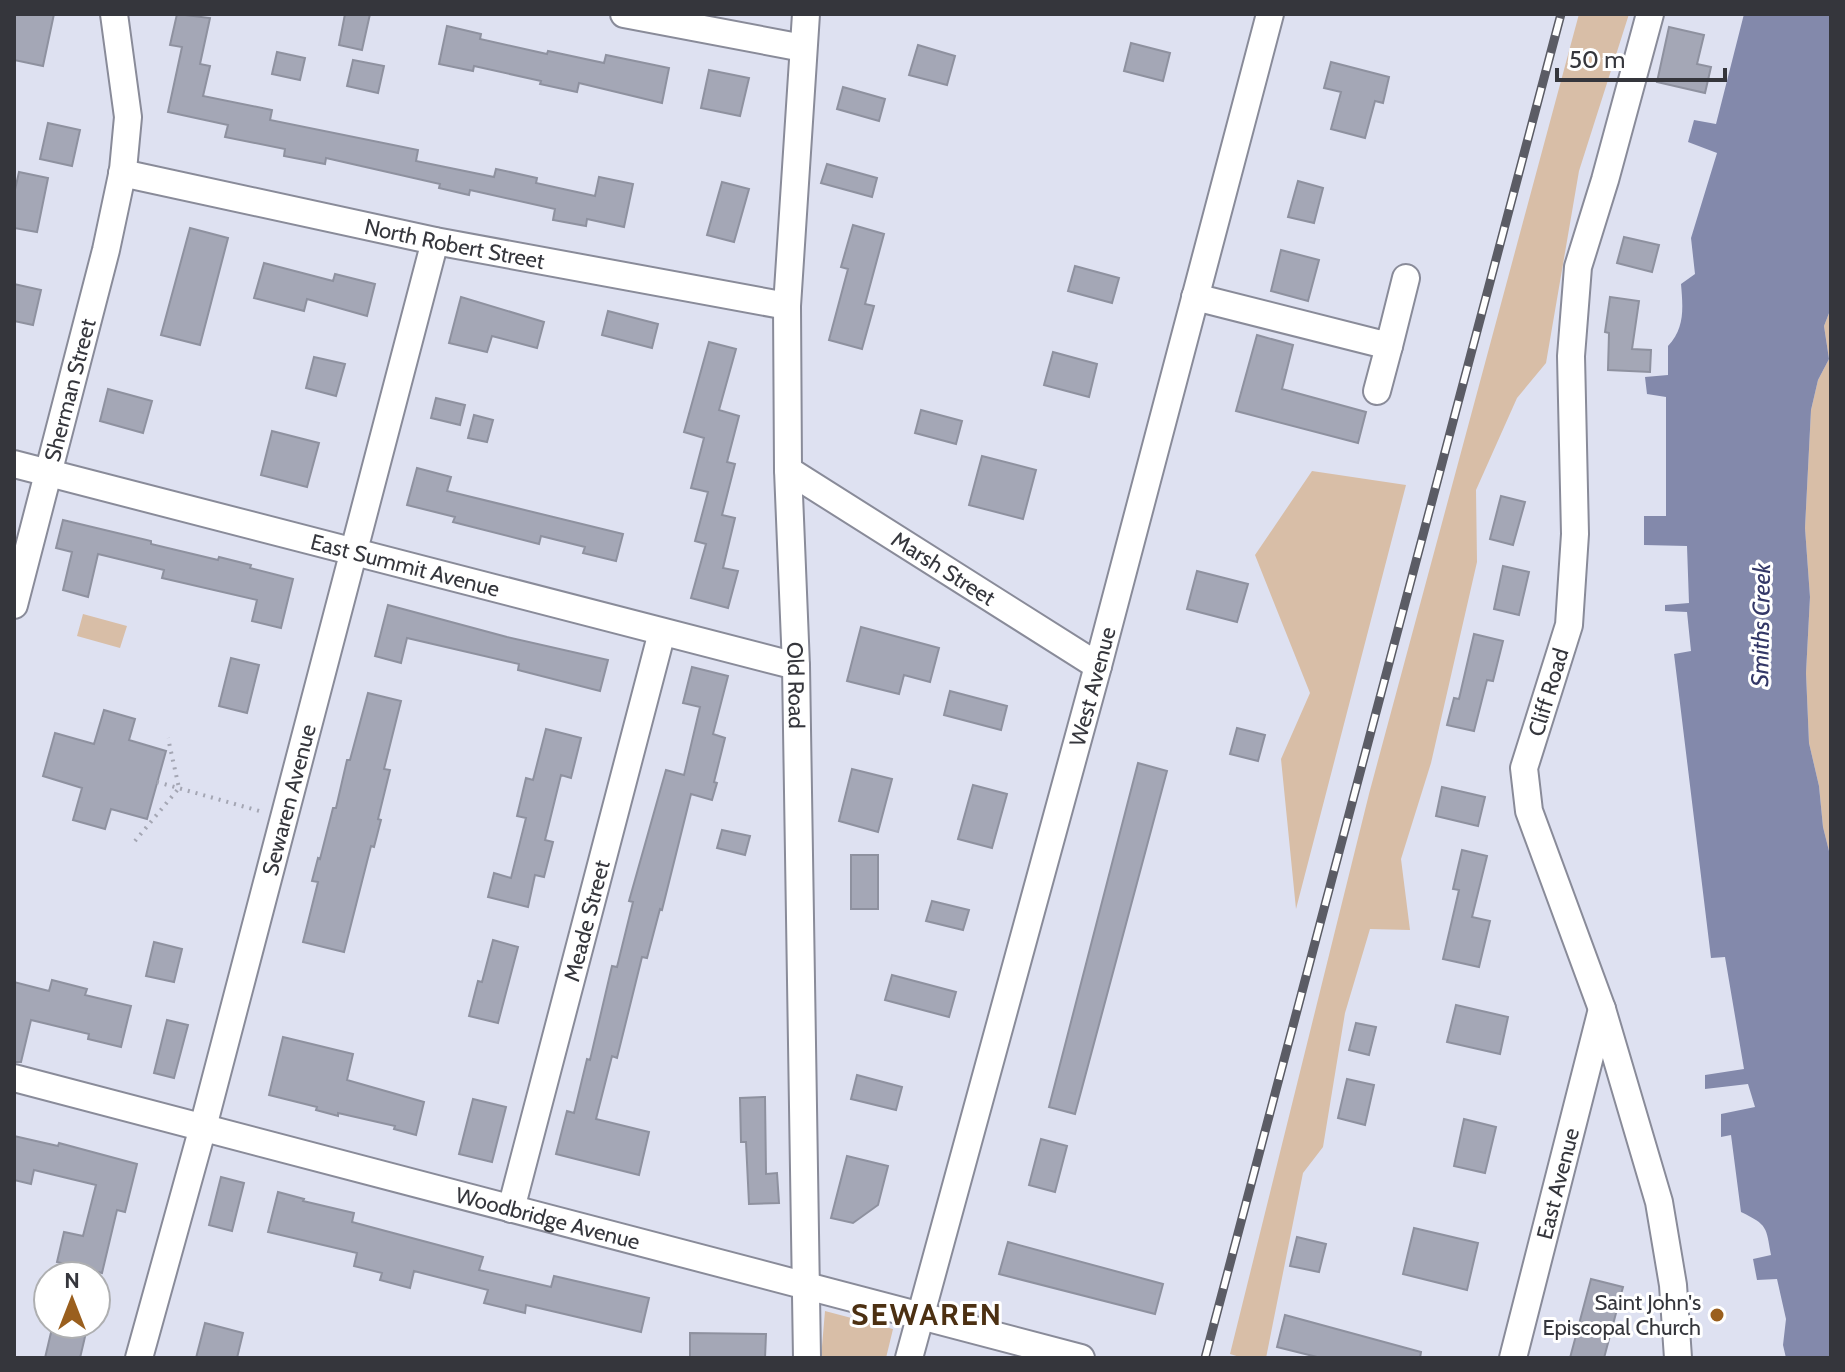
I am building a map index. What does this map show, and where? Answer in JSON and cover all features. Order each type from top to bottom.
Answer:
[{"type":"street","name":"Sherman Street","points":[[14,605],[106,250],[122,173],[128,117],[114,14]]},
{"type":"street","points":[[624,14],[803,48]]},
{"type":"street","name":"Old Road","points":[[806,14],[787,306],[807,1358]]},
{"type":"street","name":"West Avenue","points":[[909,1358],[1098,666],[1270,14]]},
{"type":"street","name":"Cliff Road","points":[[1650,14],[1578,267],[1571,356],[1575,534],[1569,625],[1524,768],[1529,811],[1602,1009],[1659,1202],[1673,1285],[1678,1358]]},
{"type":"street","name":"North Robert Street","points":[[122,173],[435,241],[787,306]]},
{"type":"street","name":"Sewaren Avenue","points":[[139,1358],[203,1127],[435,241]]},
{"type":"street","points":[[1377,391],[1406,278]]},
{"type":"street","points":[[1195,297],[1389,346]]},
{"type":"street","name":"East Summit Avenue","points":[[14,464],[796,666]]},
{"type":"street","name":"Marsh Street","points":[[788,470],[1098,666]]},
{"type":"street","name":"Meade Street","points":[[511,1209],[662,632]]},
{"type":"street","name":"East Avenue","points":[[1513,1358],[1602,1009]]},
{"type":"street","name":"Woodbridge Avenue","points":[[14,1078],[1081,1358]]},
{"type":"path","points":[[168,738],[179,788]]},
{"type":"path","points":[[157,782],[284,818]]},
{"type":"path","points":[[135,841],[179,788]]},
{"type":"shaded area","points":[[1579,14],[1629,14],[1579,171],[1546,363],[1517,398],[1476,490],[1477,562],[1431,763],[1401,859],[1410,930],[1370,929],[1345,1013],[1323,1147],[1303,1173],[1266,1358],[1243,1358],[1230,1354],[1369,794]]},
{"type":"shaded area","points":[[1831,308],[1831,859],[1809,743],[1806,673],[1810,597],[1805,528],[1811,410],[1818,380],[1829,359],[1824,326]]},
{"type":"shaded area","points":[[1312,471],[1406,485],[1296,909],[1281,759],[1310,693],[1255,555]]},
{"type":"shaded area","points":[[83,614],[127,626],[120,648],[77,636]]},
{"type":"shaded area","points":[[825,1311],[893,1329],[886,1358],[821,1358]]},
{"type":"water","name":"Smiths Creek","points":[[1744,14],[1831,14],[1831,308],[1824,326],[1829,359],[1818,380],[1811,410],[1805,528],[1810,597],[1806,673],[1809,743],[1831,859],[1831,1358],[1786,1358],[1783,1345],[1786,1319],[1777,1279],[1757,1280],[1753,1259],[1771,1255],[1768,1238],[1761,1224],[1741,1212],[1731,1135],[1721,1137],[1721,1114],[1755,1107],[1748,1084],[1705,1089],[1705,1075],[1744,1069],[1725,957],[1711,958],[1674,654],[1691,651],[1687,612],[1665,611],[1665,605],[1689,603],[1687,546],[1644,545],[1644,516],[1666,516],[1666,397],[1647,394],[1645,377],[1668,375],[1668,346],[1682,317],[1681,284],[1695,274],[1691,238],[1717,153],[1688,142],[1694,120],[1716,124]]},
{"type":"building","points":[[14,14],[54,14],[43,66],[14,60]]},
{"type":"building","points":[[177,14],[210,18],[200,64],[210,66],[203,96],[272,110],[270,120],[418,150],[416,161],[494,177],[496,169],[537,178],[536,183],[595,196],[599,177],[633,184],[624,227],[587,219],[586,226],[553,220],[555,209],[470,190],[469,195],[439,188],[440,184],[326,158],[325,164],[284,156],[285,149],[225,137],[228,125],[168,112],[182,47],[170,45]]},
{"type":"building","points":[[345,14],[370,14],[362,50],[339,45]]},
{"type":"building","points":[[447,26],[481,34],[480,39],[547,54],[548,51],[604,63],[606,55],[669,68],[662,103],[579,83],[577,92],[474,66],[473,71],[439,64]]},
{"type":"building","points":[[1669,27],[1704,35],[1697,64],[1711,67],[1705,93],[1657,82]]},
{"type":"building","points":[[1131,43],[1170,53],[1163,81],[1124,71]]},
{"type":"building","points":[[918,45],[955,56],[947,85],[909,75]]},
{"type":"building","points":[[277,52],[305,58],[300,80],[272,74]]},
{"type":"building","points":[[353,60],[384,66],[378,93],[347,86]]},
{"type":"building","points":[[1331,62],[1389,77],[1383,103],[1375,101],[1365,138],[1331,129],[1341,92],[1324,88]]},
{"type":"building","points":[[709,70],[749,78],[740,116],[701,108]]},
{"type":"building","points":[[843,87],[885,99],[879,121],[837,109]]},
{"type":"building","points":[[48,123],[80,130],[72,166],[40,159]]},
{"type":"building","points":[[827,164],[877,178],[872,197],[821,183]]},
{"type":"building","points":[[19,172],[48,178],[37,232],[14,228],[14,194]]},
{"type":"building","points":[[1298,181],[1323,188],[1314,223],[1288,217]]},
{"type":"building","points":[[722,182],[749,189],[734,242],[707,235]]},
{"type":"building","points":[[853,225],[884,234],[865,304],[874,306],[862,349],[829,340],[848,269],[841,267]]},
{"type":"building","points":[[190,228],[228,238],[200,345],[161,335]]},
{"type":"building","points":[[1624,237],[1659,245],[1652,272],[1617,263]]},
{"type":"building","points":[[1281,250],[1319,260],[1308,301],[1271,291]]},
{"type":"building","points":[[264,263],[333,281],[335,274],[375,284],[367,316],[307,299],[304,311],[254,298]]},
{"type":"building","points":[[1075,266],[1119,278],[1112,303],[1068,291]]},
{"type":"building","points":[[14,284],[41,290],[33,325],[14,321]]},
{"type":"building","points":[[461,297],[544,322],[537,348],[492,336],[487,352],[449,343]]},
{"type":"building","points":[[1610,297],[1639,301],[1632,349],[1651,350],[1650,372],[1608,370],[1609,333],[1605,332]]},
{"type":"building","points":[[608,311],[658,324],[652,348],[602,335]]},
{"type":"building","points":[[1257,335],[1293,345],[1282,389],[1366,412],[1358,443],[1236,411]]},
{"type":"building","points":[[709,342],[736,349],[719,410],[739,416],[727,462],[735,464],[722,515],[735,518],[723,568],[738,571],[728,608],[691,598],[706,544],[695,541],[708,492],[691,488],[704,438],[684,432]]},
{"type":"building","points":[[1053,352],[1097,364],[1089,397],[1044,385]]},
{"type":"building","points":[[314,357],[345,364],[336,396],[306,388]]},
{"type":"building","points":[[108,389],[152,401],[143,433],[100,421]]},
{"type":"building","points":[[436,398],[465,405],[460,425],[431,418]]},
{"type":"building","points":[[921,410],[962,421],[956,444],[915,433]]},
{"type":"building","points":[[474,415],[493,420],[487,442],[468,438]]},
{"type":"building","points":[[272,431],[319,443],[307,487],[261,475]]},
{"type":"building","points":[[982,456],[1036,470],[1023,519],[969,505]]},
{"type":"building","points":[[417,468],[451,477],[447,491],[623,534],[616,561],[583,553],[585,547],[541,536],[539,544],[453,522],[455,517],[407,505]]},
{"type":"building","points":[[1501,496],[1525,502],[1513,545],[1490,539]]},
{"type":"building","points":[[63,520],[151,541],[151,544],[251,565],[250,568],[293,579],[281,628],[252,621],[257,600],[162,578],[164,570],[98,554],[88,597],[63,590],[72,552],[56,548]]},
{"type":"building","points":[[1503,566],[1529,572],[1519,615],[1494,609]]},
{"type":"building","points":[[1197,571],[1248,584],[1237,622],[1187,609]]},
{"type":"building","points":[[388,605],[608,660],[600,691],[518,670],[519,664],[407,638],[401,663],[375,656]]},
{"type":"building","points":[[861,627],[939,648],[930,682],[904,675],[899,694],[847,681]]},
{"type":"building","points":[[1474,634],[1503,641],[1493,681],[1487,680],[1474,731],[1447,725],[1454,698],[1459,699]]},
{"type":"building","points":[[231,658],[259,665],[247,713],[219,706]]},
{"type":"building","points":[[692,667],[728,676],[713,734],[725,738],[714,782],[717,783],[712,800],[691,794],[662,910],[647,958],[642,957],[617,1058],[612,1056],[596,1119],[649,1132],[639,1175],[556,1154],[567,1111],[574,1113],[587,1059],[590,1060],[612,966],[617,967],[633,902],[629,901],[666,770],[684,775],[700,707],[683,703]]},
{"type":"building","points":[[950,691],[1007,706],[1001,730],[944,715]]},
{"type":"building","points":[[368,693],[401,701],[384,769],[390,770],[378,819],[381,820],[374,847],[371,846],[344,952],[303,942],[318,882],[312,881],[318,858],[333,808],[336,808]]},
{"type":"building","points":[[104,710],[135,719],[129,740],[166,751],[147,819],[111,809],[105,829],[73,820],[82,788],[43,776],[55,733],[94,744]]},
{"type":"building","points":[[1237,728],[1265,735],[1258,761],[1230,754]]},
{"type":"building","points":[[546,729],[581,738],[571,778],[561,775],[545,840],[553,842],[544,877],[535,875],[528,907],[488,897],[494,873],[511,878],[526,818],[517,816],[526,778],[533,780]]},
{"type":"building","points":[[1138,763],[1167,771],[1075,1114],[1049,1107]]},
{"type":"building","points":[[852,769],[892,779],[878,832],[839,821]]},
{"type":"building","points":[[973,785],[1007,794],[992,848],[958,839]]},
{"type":"building","points":[[1442,787],[1485,797],[1478,826],[1436,816]]},
{"type":"building","points":[[722,830],[750,836],[745,855],[717,848]]},
{"type":"building","points":[[1462,850],[1487,856],[1472,917],[1490,921],[1479,967],[1443,959],[1459,890],[1453,889]]},
{"type":"building","points":[[851,855],[878,855],[878,909],[851,909]]},
{"type":"building","points":[[932,901],[969,910],[963,930],[926,921]]},
{"type":"building","points":[[493,940],[518,947],[498,1023],[469,1016]]},
{"type":"building","points":[[154,942],[182,949],[174,982],[146,976]]},
{"type":"building","points":[[892,975],[956,992],[949,1017],[885,1000]]},
{"type":"building","points":[[52,980],[87,989],[85,995],[131,1006],[121,1047],[88,1039],[89,1034],[31,1020],[21,1062],[14,1062],[14,982],[49,991]]},
{"type":"building","points":[[1456,1005],[1508,1017],[1500,1054],[1447,1042]]},
{"type":"building","points":[[167,1020],[188,1025],[174,1078],[154,1073]]},
{"type":"building","points":[[1356,1023],[1376,1027],[1369,1055],[1349,1050]]},
{"type":"building","points":[[283,1037],[353,1054],[347,1080],[424,1102],[416,1135],[394,1129],[395,1126],[338,1113],[338,1116],[316,1110],[317,1107],[269,1095]]},
{"type":"building","points":[[857,1075],[902,1087],[896,1110],[851,1099]]},
{"type":"building","points":[[1347,1079],[1374,1085],[1365,1125],[1338,1118]]},
{"type":"building","points":[[765,1097],[766,1174],[777,1173],[779,1203],[749,1204],[746,1142],[741,1142],[740,1098]]},
{"type":"building","points":[[473,1099],[506,1107],[492,1162],[459,1154]]},
{"type":"building","points":[[1464,1119],[1496,1127],[1485,1173],[1454,1166]]},
{"type":"building","points":[[14,1136],[58,1146],[59,1143],[137,1164],[125,1212],[117,1210],[105,1260],[57,1260],[64,1232],[83,1236],[96,1185],[34,1170],[31,1184],[14,1180]]},
{"type":"building","points":[[1041,1139],[1067,1146],[1055,1192],[1029,1185]]},
{"type":"building","points":[[847,1156],[888,1166],[878,1205],[853,1223],[831,1218]]},
{"type":"building","points":[[221,1177],[244,1183],[232,1231],[209,1225]]},
{"type":"building","points":[[278,1192],[354,1213],[352,1222],[483,1257],[479,1270],[551,1287],[554,1276],[649,1298],[641,1332],[526,1305],[525,1313],[484,1303],[488,1290],[414,1271],[410,1288],[380,1280],[382,1273],[354,1266],[357,1253],[268,1232]]},
{"type":"building","points":[[1414,1228],[1478,1243],[1467,1290],[1403,1274]]},
{"type":"building","points":[[1297,1237],[1326,1244],[1319,1272],[1290,1266]]},
{"type":"building","points":[[1008,1242],[1163,1284],[1155,1314],[999,1274]]},
{"type":"building","points":[[1591,1279],[1623,1287],[1604,1358],[1570,1358]]},
{"type":"building","points":[[1285,1315],[1421,1352],[1420,1358],[1321,1358],[1277,1347]]},
{"type":"building","points":[[205,1323],[243,1333],[237,1358],[196,1358]]},
{"type":"building","points":[[690,1333],[766,1334],[765,1358],[690,1358]]},
{"type":"building","points":[[49,1340],[84,1340],[80,1358],[45,1358]]},
{"type":"railway","points":[[1205,1358],[1561,14]]},
{"type":"place","name":"Saint John's Episcopal Church","points":[[1717,1315]]},
{"type":"district","name":"SEWAREN","points":[[927,1315]]}]
